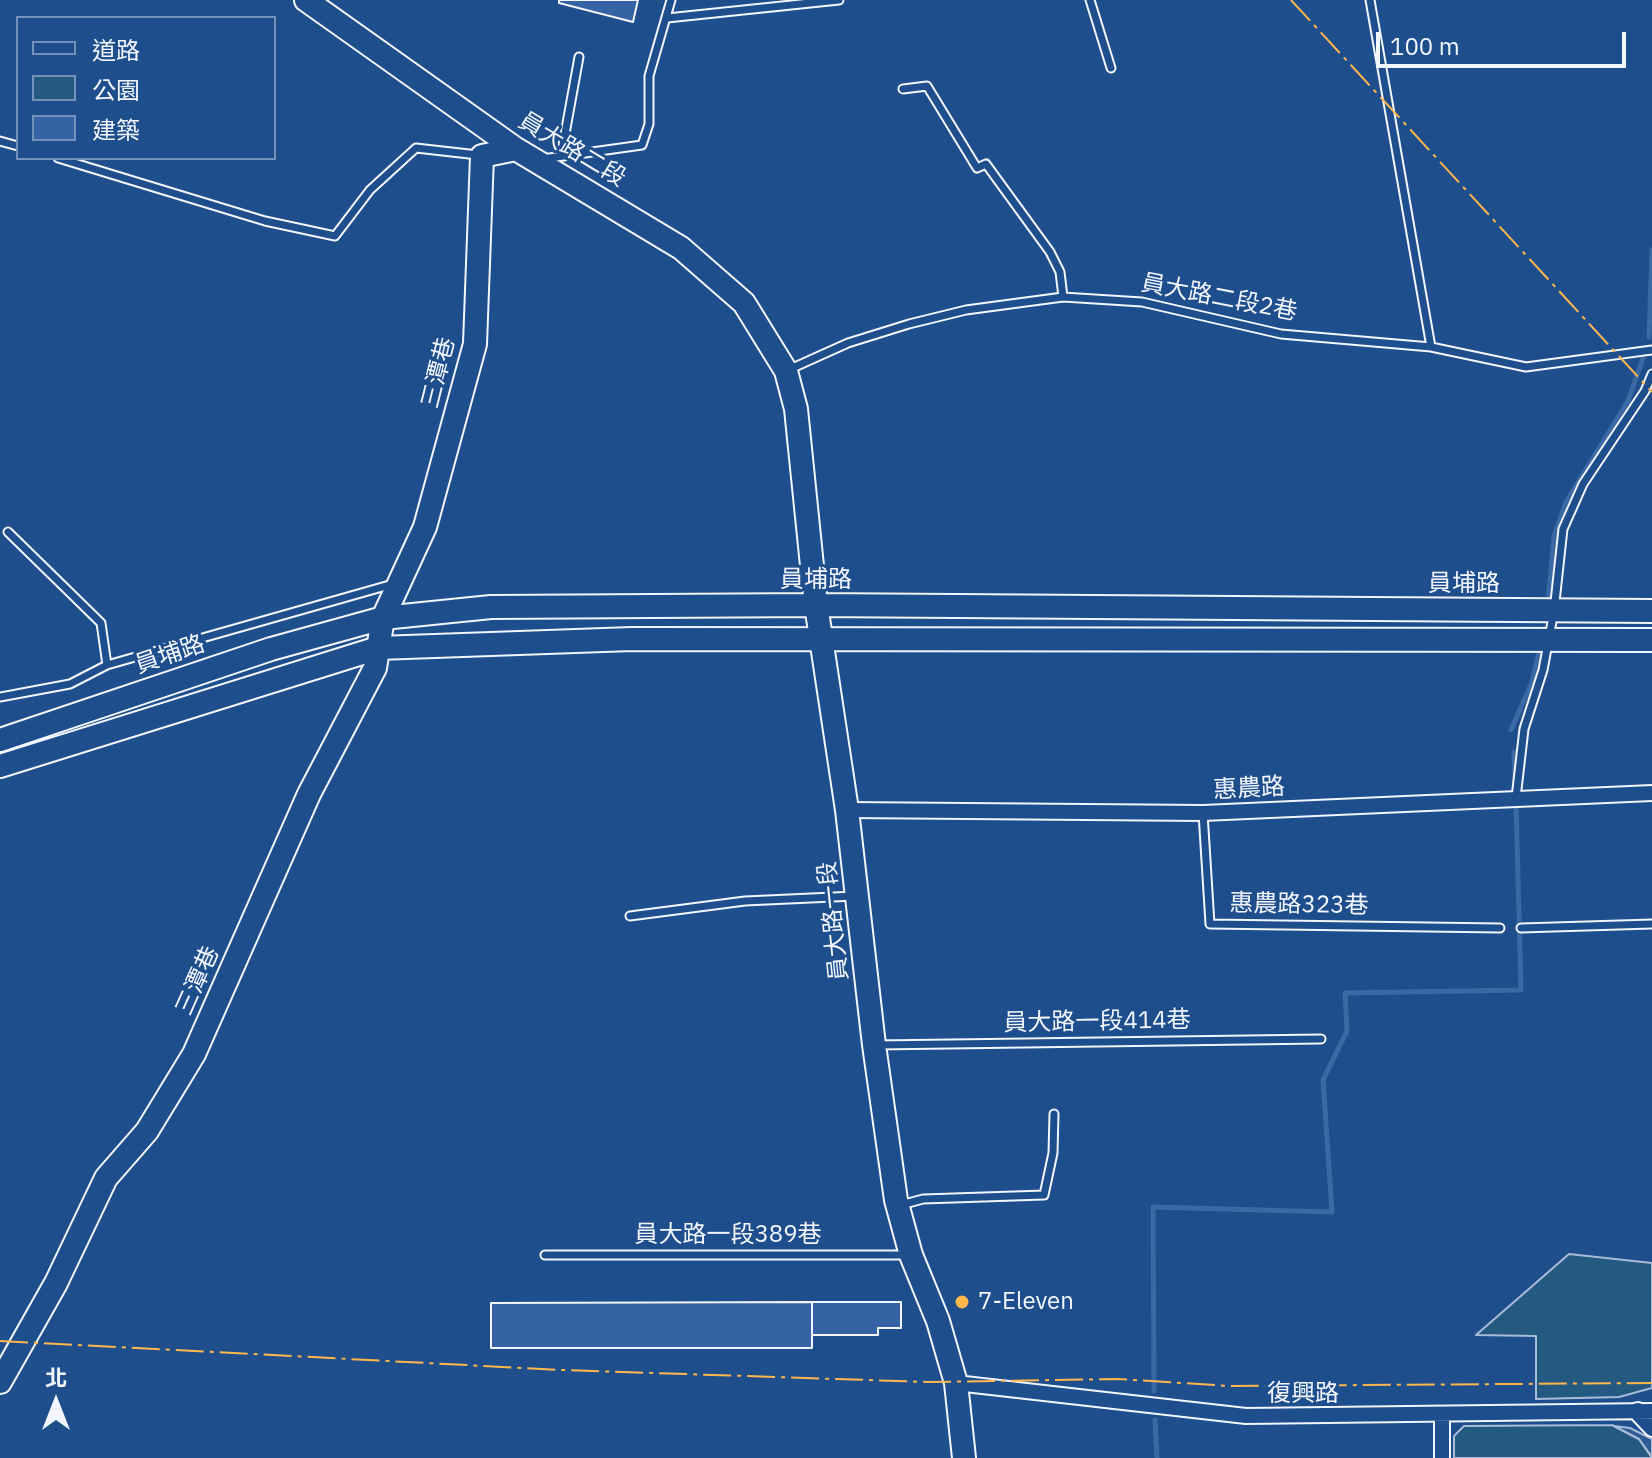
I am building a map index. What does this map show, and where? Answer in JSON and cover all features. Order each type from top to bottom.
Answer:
[{"type":"street","name":"員大路二段","points":[[306,0],[526,154],[681,248],[744,303],[786,371]]},
{"type":"street","points":[[482,156],[526,154]]},
{"type":"street","name":"三潭巷","points":[[0,1382],[56,1283],[106,1178],[147,1131],[194,1054],[309,794],[375,668],[383,618],[403,581],[425,527],[475,344],[482,156]]},
{"type":"street","name":"員大路一段","points":[[786,371],[796,409],[816,605],[847,810],[874,1045],[898,1206],[911,1255],[938,1321],[956,1383],[964,1458]]},
{"type":"street","name":"員埔路","points":[[0,740],[271,649],[383,618],[491,607],[816,605],[1652,611]]},
{"type":"street","points":[[0,766],[378,648],[632,639],[1652,640]]},
{"type":"street","name":"惠農路","points":[[847,810],[1203,813],[1652,793]]},
{"type":"street","name":"復興路","points":[[956,1383],[1246,1416],[1442,1416],[1652,1411]]},
{"type":"street","points":[[1652,1404],[1635,1411],[1652,1429]]},
{"type":"street","points":[[1442,1416],[1442,1458]]},
{"type":"lane","points":[[526,154],[561,156],[642,145],[649,124],[649,76],[671,0]]},
{"type":"lane","points":[[667,18],[839,0]]},
{"type":"lane","points":[[1090,0],[1111,68]]},
{"type":"lane","points":[[1370,0],[1431,347]]},
{"type":"lane","points":[[561,156],[579,57]]},
{"type":"lane","points":[[903,89],[927,86],[977,168],[986,164],[1050,252],[1060,272],[1063,297]]},
{"type":"lane","points":[[65,160],[265,221],[335,236],[370,190],[416,148],[482,156]]},
{"type":"lane","name":"員大路二段2巷","points":[[786,371],[848,343],[909,324],[966,310],[1063,297],[1142,302],[1281,334],[1431,347],[1539,368],[1652,350]]},
{"type":"lane","points":[[1516,798],[1524,729],[1543,670],[1554,611],[1559,550],[1575,498],[1645,391],[1652,374]]},
{"type":"lane","points":[[8,532],[101,623],[107,665]]},
{"type":"lane","points":[[0,697],[70,684],[107,665],[403,581]]},
{"type":"lane","name":"惠農路323巷","points":[[1203,813],[1210,924],[1500,928]]},
{"type":"lane","points":[[630,916],[745,901],[857,896]]},
{"type":"lane","points":[[1521,928],[1652,924]]},
{"type":"lane","name":"員大路一段414巷","points":[[874,1045],[1321,1039]]},
{"type":"lane","points":[[898,1206],[923,1199],[1044,1195],[1053,1153],[1054,1114]]},
{"type":"lane","name":"員大路一段389巷","points":[[545,1255],[911,1255]]},
{"type":"green space","points":[[1569,1254],[1652,1263],[1652,1388],[1619,1397],[1536,1399],[1536,1336],[1476,1335]]},
{"type":"green space","points":[[1612,1425],[1639,1439],[1652,1458],[1454,1458],[1454,1436],[1464,1426]]},
{"type":"shaded area","points":[[1614,1426],[1630,1428],[1652,1439],[1652,1457],[1639,1439]]},
{"type":"building","points":[[559,0],[638,0],[633,22],[559,3]]},
{"type":"building","points":[[812,1302],[901,1302],[901,1328],[878,1328],[878,1335],[812,1335]]},
{"type":"building","points":[[812,1302],[812,1348],[491,1348],[491,1303]]},
{"type":"waterway","points":[[1649,337],[1652,250]]},
{"type":"waterway","points":[[1548,603],[1554,536],[1566,502],[1628,401],[1643,358]]},
{"type":"waterway","points":[[1511,730],[1532,682],[1541,644]]},
{"type":"waterway","points":[[1514,752],[1515,780]]},
{"type":"waterway","points":[[1154,1391],[1153,1207],[1332,1212],[1323,1080],[1347,1031],[1345,993],[1521,990],[1516,803]]},
{"type":"waterway","points":[[1155,1420],[1157,1458]]},
{"type":"power","points":[[1291,0],[1652,392]]},
{"type":"power","points":[[0,1341],[562,1370],[928,1382],[1117,1379],[1230,1386],[1652,1383]]},
{"type":"place","name":"7-Eleven","points":[[962,1302]]}]
